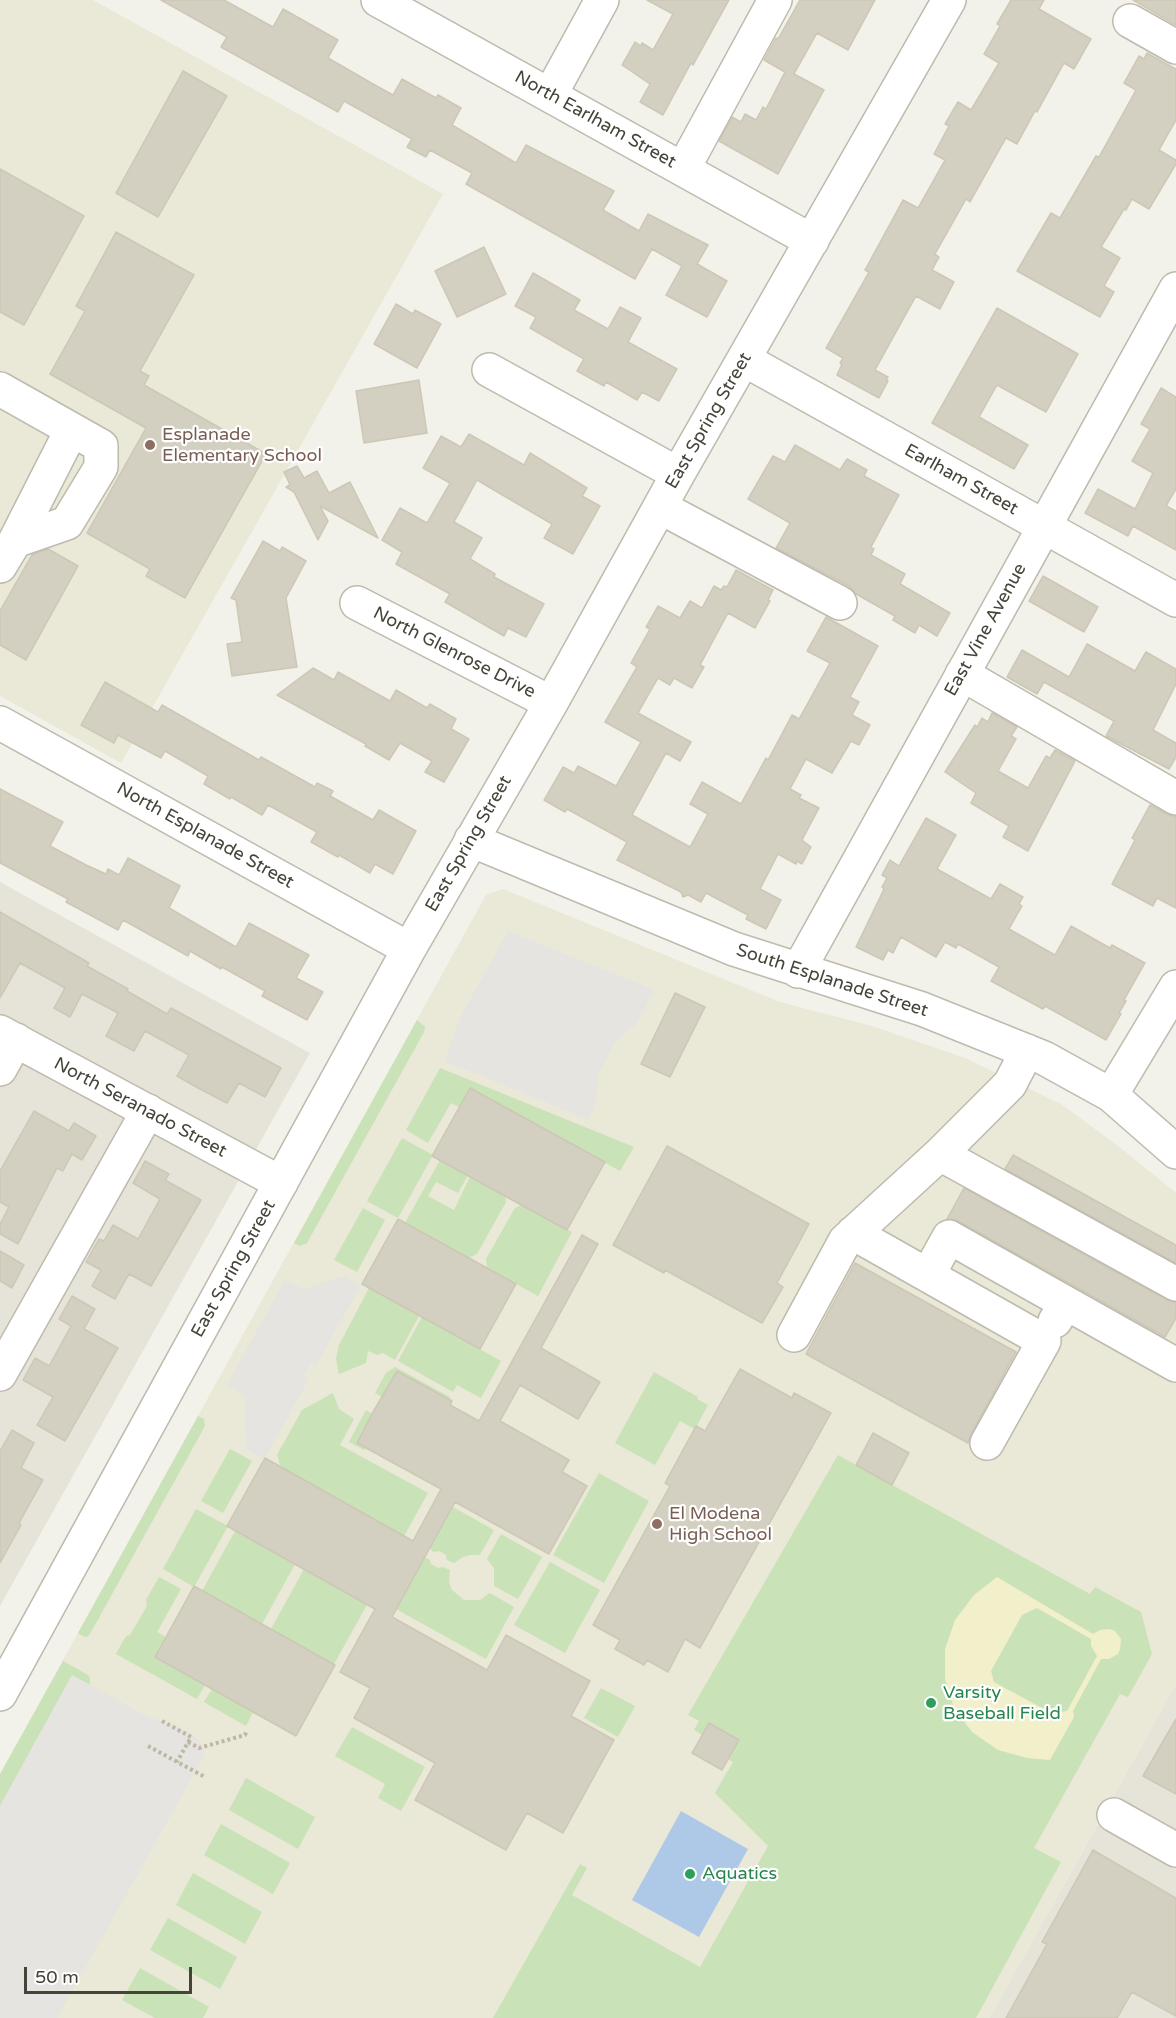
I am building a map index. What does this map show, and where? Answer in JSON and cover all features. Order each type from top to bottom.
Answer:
[{"type":"street","name":"North Earlham Street","points":[[378,0],[812,241]]},
{"type":"street","points":[[550,95],[602,0]]},
{"type":"street","points":[[683,169],[775,0]]},
{"type":"street","name":"East Spring Street","points":[[0,1694],[409,949],[949,0]]},
{"type":"street","points":[[1130,21],[1176,47]]},
{"type":"street","name":"East Vine Avenue","points":[[798,971],[1176,289]]},
{"type":"street","name":"Earlham Street","points":[[745,360],[1176,600]]},
{"type":"street","points":[[489,370],[678,474]]},
{"type":"street","points":[[0,389],[101,446],[101,467],[68,523],[7,553]]},
{"type":"street","points":[[7,553],[71,431]]},
{"type":"street","points":[[660,507],[840,603]]},
{"type":"street","name":"North Glenrose Drive","points":[[357,603],[551,703]]},
{"type":"street","points":[[962,674],[1176,798]]},
{"type":"street","name":"North Esplanade Street","points":[[0,723],[409,949]]},
{"type":"street","name":"South Esplanade Street","points":[[471,840],[734,949],[922,1009],[1044,1058],[1111,1095],[1176,1152]]},
{"type":"street","points":[[1111,1095],[1176,987]]},
{"type":"street","points":[[0,1069],[8,1036]]},
{"type":"street","name":"North Seranado Street","points":[[8,1036],[281,1183]]},
{"type":"street","points":[[794,1335],[845,1241],[940,1154],[1010,1084],[1027,1051]]},
{"type":"street","points":[[0,1374],[148,1111]]},
{"type":"street","points":[[940,1154],[1176,1284]]},
{"type":"street","points":[[853,1233],[1044,1341]]},
{"type":"street","points":[[928,1275],[949,1237],[1176,1365]]},
{"type":"street","points":[[987,1443],[1066,1303]]},
{"type":"street","points":[[1114,1815],[1176,1850]]},
{"type":"path","points":[[162,1721],[191,1737],[177,1762]]},
{"type":"path","points":[[188,1742],[199,1748],[244,1735],[247,1730]]},
{"type":"path","points":[[148,1746],[205,1777]]},
{"type":"shaded area","name":"Esplanade Elementary School","points":[[0,0],[93,0],[443,194],[121,763],[0,696]]},
{"type":"shaded area","points":[[0,882],[310,1053],[0,1606]]},
{"type":"shaded area","name":"El Modena High School","points":[[503,889],[780,1002],[872,1026],[965,1058],[1061,1104],[1176,1193],[1176,1684],[989,2018],[0,2018],[0,1774],[486,895]]},
{"type":"shaded area","points":[[508,931],[654,990],[637,1023],[616,1041],[598,1074],[596,1102],[589,1120],[445,1061],[460,1018]]},
{"type":"shaded area","points":[[344,1276],[361,1285],[316,1365],[311,1363],[304,1376],[309,1379],[264,1459],[246,1449],[245,1396],[227,1385],[285,1280],[304,1289]]},
{"type":"shaded area","points":[[72,1675],[148,1717],[175,1725],[192,1734],[202,1744],[205,1754],[57,2018],[0,2018],[0,1806]]},
{"type":"shaded area","points":[[1176,1684],[1176,2018],[989,2018],[1089,1840]]},
{"type":"green space","points":[[417,1020],[425,1027],[424,1032],[307,1243],[300,1246],[294,1243]]},
{"type":"green space","points":[[440,1068],[634,1147],[620,1171],[470,1088],[459,1107],[451,1103],[428,1143],[406,1130]]},
{"type":"green space","points":[[402,1138],[433,1155],[398,1218],[367,1201]]},
{"type":"green space","points":[[440,1160],[468,1175],[458,1193],[436,1182],[428,1196],[454,1210],[470,1177],[505,1196],[506,1202],[477,1254],[469,1258],[405,1223]]},
{"type":"green space","points":[[521,1205],[572,1232],[538,1296],[487,1268],[486,1259],[515,1208]]},
{"type":"green space","points":[[363,1208],[385,1220],[357,1272],[334,1260]]},
{"type":"green space","points":[[369,1288],[419,1316],[395,1360],[383,1353],[377,1355],[368,1351],[366,1363],[339,1374],[336,1359],[339,1345]]},
{"type":"green space","points":[[422,1317],[501,1361],[481,1398],[457,1385],[453,1392],[398,1361]]},
{"type":"green space","points":[[395,1367],[450,1397],[449,1400],[397,1371],[382,1397],[375,1393],[386,1373]]},
{"type":"green space","points":[[654,1372],[708,1405],[695,1429],[680,1421],[655,1465],[615,1443]]},
{"type":"green space","points":[[333,1393],[339,1409],[354,1419],[340,1445],[428,1493],[404,1536],[281,1467],[277,1455],[302,1410]]},
{"type":"green space","points":[[366,1410],[372,1414],[357,1443],[365,1448],[364,1450],[349,1442]]},
{"type":"green space","points":[[198,1416],[204,1419],[205,1426],[90,1634],[87,1637],[83,1636],[78,1633]]},
{"type":"green space","points":[[230,1449],[252,1461],[223,1513],[201,1501]]},
{"type":"green space","name":"Varsity Baseball Field","points":[[838,1455],[1090,1594],[1095,1587],[1141,1612],[1152,1654],[1128,1697],[1120,1694],[1034,1848],[1061,1862],[976,2018],[493,2018],[580,1864],[587,1868],[572,1895],[700,1967],[768,1846],[715,1793],[733,1762],[728,1759],[738,1740],[709,1723],[702,1735],[694,1730],[699,1721],[688,1715]]},
{"type":"green space","points":[[599,1473],[649,1501],[604,1583],[553,1555]]},
{"type":"green space","points":[[453,1507],[494,1530],[480,1555],[463,1557],[454,1563],[447,1560],[446,1555],[439,1551],[433,1552],[430,1548]]},
{"type":"green space","points":[[196,1509],[228,1526],[194,1587],[163,1569]]},
{"type":"green space","points":[[235,1531],[295,1564],[262,1624],[202,1591]]},
{"type":"green space","points":[[501,1534],[542,1557],[518,1599],[494,1586],[494,1568],[487,1559]]},
{"type":"green space","points":[[425,1558],[438,1568],[443,1567],[450,1570],[449,1582],[452,1590],[464,1600],[480,1600],[490,1593],[514,1607],[486,1659],[396,1609]]},
{"type":"green space","points":[[550,1562],[600,1590],[565,1653],[514,1625]]},
{"type":"green space","points":[[304,1569],[368,1603],[334,1664],[271,1629]]},
{"type":"green space","points":[[159,1577],[181,1589],[157,1632],[166,1637],[155,1657],[205,1685],[197,1699],[116,1654],[147,1606],[146,1600]]},
{"type":"green space","points":[[63,1661],[88,1675],[90,1685],[72,1676],[0,1806],[0,1774]]},
{"type":"green space","points":[[601,1688],[635,1706],[618,1737],[584,1718]]},
{"type":"green space","points":[[212,1689],[253,1712],[246,1726],[204,1702]]},
{"type":"green space","points":[[352,1727],[425,1767],[401,1811],[378,1798],[385,1784],[335,1756]]},
{"type":"green space","points":[[246,1778],[315,1817],[298,1849],[229,1810]]},
{"type":"green space","points":[[221,1824],[290,1863],[273,1894],[204,1855]]},
{"type":"green space","points":[[193,1873],[262,1912],[245,1944],[176,1905]]},
{"type":"green space","points":[[168,1918],[237,1957],[220,1989],[150,1950]]},
{"type":"green space","points":[[140,1968],[209,2007],[203,2018],[155,2018],[122,2000]]},
{"type":"sand","points":[[997,1577],[1093,1634],[1100,1630],[1110,1629],[1115,1631],[1121,1639],[1118,1654],[1109,1659],[1101,1659],[1073,1711],[1074,1717],[1050,1760],[1027,1758],[998,1750],[972,1732],[954,1708],[945,1679],[945,1649],[955,1620],[974,1595]],"holes":[[[1037,1608],[1091,1639],[1091,1646],[1097,1656],[1067,1711],[1053,1714],[994,1682],[991,1671],[1022,1615]]]},
{"type":"water","name":"Aquatics","points":[[681,1811],[748,1849],[699,1937],[632,1900]]},
{"type":"building","points":[[161,0],[224,0],[273,27],[283,9],[338,40],[328,58],[373,84],[393,95],[402,79],[436,98],[438,95],[461,108],[452,125],[516,163],[526,145],[614,191],[603,210],[639,231],[648,214],[708,245],[697,264],[727,281],[707,317],[666,295],[682,266],[652,249],[635,279],[466,184],[472,173],[430,150],[426,157],[407,147],[412,139],[344,101],[338,112],[221,47],[227,37]]},
{"type":"building","points":[[647,0],[729,0],[663,115],[640,102],[650,84],[622,65],[635,42],[641,46],[642,43],[653,50],[673,14]]},
{"type":"building","points":[[800,0],[875,0],[848,50],[817,33],[794,74],[824,90],[778,174],[719,141],[732,117],[741,122],[745,114],[756,120],[763,107],[766,109],[785,72],[764,60]]},
{"type":"building","points":[[1011,0],[1044,0],[1039,9],[1091,39],[1074,69],[1064,63],[1017,144],[1006,138],[970,202],[966,199],[935,254],[939,257],[932,270],[954,282],[940,309],[916,296],[875,370],[888,377],[879,398],[837,375],[843,358],[826,348],[869,272],[865,270],[903,200],[918,208],[945,160],[934,154],[949,126],[945,124],[958,102],[971,110],[999,63],[984,54]]},
{"type":"building","points":[[1133,0],[1176,0],[1176,25]]},
{"type":"building","points":[[1147,53],[1176,69],[1176,120],[1159,150],[1176,160],[1176,164],[1149,209],[1132,199],[1101,247],[1120,258],[1104,286],[1114,292],[1100,317],[1017,271],[1051,213],[1060,218],[1096,156],[1099,157],[1136,90],[1124,83],[1139,56],[1144,59]]},
{"type":"building","points":[[183,71],[227,96],[158,217],[116,193]]},
{"type":"building","points":[[0,169],[84,216],[24,325],[0,312]]},
{"type":"building","points":[[116,232],[194,275],[140,371],[149,376],[144,385],[266,454],[185,598],[146,576],[150,569],[87,533],[146,428],[50,374],[85,311],[76,306]]},
{"type":"building","points":[[484,247],[506,294],[457,317],[435,271]]},
{"type":"building","points":[[533,273],[580,300],[574,310],[608,329],[620,307],[641,318],[628,342],[677,369],[659,401],[642,392],[637,400],[606,382],[604,386],[577,371],[584,359],[530,328],[536,317],[515,306]]},
{"type":"building","points":[[396,304],[413,314],[415,310],[441,324],[417,368],[374,344]]},
{"type":"building","points":[[997,308],[1078,354],[1046,412],[997,385],[979,417],[1028,445],[1014,469],[932,423]]},
{"type":"building","points":[[419,380],[427,433],[364,443],[356,391]]},
{"type":"building","points":[[1161,388],[1176,397],[1176,489],[1166,506],[1176,511],[1176,550],[1133,526],[1128,536],[1085,513],[1098,489],[1135,509],[1153,473],[1132,461],[1150,429],[1141,424]]},
{"type":"building","points":[[469,434],[524,465],[530,453],[587,488],[582,496],[600,506],[573,554],[544,538],[552,524],[477,480],[454,522],[482,538],[470,559],[495,574],[494,577],[544,604],[526,637],[508,628],[504,636],[445,602],[450,594],[396,564],[402,552],[382,540],[400,508],[427,523],[450,483],[423,468],[441,436],[461,447]]},
{"type":"building","points":[[795,445],[840,470],[847,459],[867,470],[864,476],[899,495],[871,547],[874,549],[871,555],[905,574],[900,584],[950,613],[937,636],[919,625],[915,633],[893,620],[895,616],[856,594],[849,586],[776,548],[790,523],[748,499],[773,456],[785,462]]},
{"type":"building","points":[[297,466],[304,478],[317,471],[329,493],[350,482],[378,538],[320,506],[328,521],[318,540],[294,492],[286,487],[290,485],[284,472]]},
{"type":"building","points":[[263,541],[280,551],[282,547],[306,561],[286,598],[297,667],[232,676],[227,644],[242,642],[236,600],[231,598]]},
{"type":"building","points":[[48,549],[78,566],[26,660],[0,645],[0,611],[32,555]]},
{"type":"building","points":[[736,570],[773,590],[768,600],[770,601],[755,628],[728,613],[700,665],[704,667],[692,688],[674,678],[670,685],[658,678],[638,713],[691,742],[680,761],[666,753],[632,815],[690,847],[708,814],[690,804],[702,782],[741,804],[792,715],[799,719],[830,663],[807,651],[826,617],[878,646],[850,697],[859,702],[852,715],[870,725],[859,745],[851,741],[832,773],[806,759],[790,789],[801,795],[799,798],[819,808],[802,840],[811,847],[802,864],[797,861],[796,864],[778,854],[760,889],[781,900],[766,929],[746,919],[748,915],[706,893],[701,902],[688,895],[683,897],[681,892],[617,860],[627,842],[567,809],[565,812],[544,800],[563,767],[574,773],[578,766],[616,786],[641,742],[605,722],[637,667],[631,663],[650,629],[646,627],[658,606],[680,618],[690,601],[702,608],[714,586],[721,590],[724,586],[727,587]]},
{"type":"building","points":[[1043,576],[1098,607],[1084,632],[1029,601]]},
{"type":"building","points":[[1087,644],[1135,671],[1146,652],[1176,669],[1176,684],[1153,730],[1176,743],[1176,757],[1169,769],[1106,736],[1114,721],[1044,682],[1037,694],[1007,677],[1022,650],[1069,677]]},
{"type":"building","points":[[313,668],[334,680],[338,672],[390,701],[396,690],[427,708],[430,704],[456,719],[451,729],[469,739],[444,782],[425,772],[432,761],[400,743],[389,760],[365,746],[366,744],[277,695]]},
{"type":"building","points":[[105,682],[158,712],[162,705],[259,760],[261,757],[315,787],[317,783],[333,791],[330,796],[373,820],[379,810],[416,831],[393,874],[375,864],[370,873],[339,855],[338,857],[311,842],[317,832],[268,805],[262,815],[231,797],[230,799],[204,784],[208,776],[165,751],[161,758],[118,735],[114,743],[81,725]]},
{"type":"building","points":[[992,713],[1017,727],[1011,736],[1016,739],[998,771],[1028,788],[1046,756],[1050,758],[1055,750],[1075,761],[1028,851],[1003,837],[1009,826],[971,803],[976,793],[945,772],[975,725],[977,727],[982,718],[988,722]]},
{"type":"building","points":[[0,789],[63,822],[50,846],[106,874],[108,869],[119,875],[128,858],[180,886],[169,908],[236,947],[249,923],[309,955],[296,978],[323,992],[307,1020],[262,996],[265,991],[222,967],[221,969],[190,951],[188,956],[123,920],[118,930],[66,902],[68,899],[0,863]]},
{"type":"building","points":[[1150,805],[1176,817],[1176,908],[1157,898],[1153,906],[1112,884],[1135,840],[1132,838]]},
{"type":"building","points":[[926,818],[956,835],[937,869],[991,899],[1000,884],[1023,897],[1019,904],[1022,906],[1009,929],[1055,955],[1071,926],[1110,948],[1112,945],[1145,963],[1124,1000],[1126,1001],[1119,1013],[1121,1014],[1106,1040],[1045,1006],[1043,1009],[991,981],[999,967],[958,944],[956,948],[945,942],[936,957],[901,937],[893,953],[888,950],[883,960],[856,947],[884,889],[882,887],[887,878],[882,875],[890,860],[899,866]]},
{"type":"building","points":[[0,912],[89,963],[87,966],[167,1014],[171,1008],[281,1068],[265,1097],[239,1083],[227,1103],[198,1088],[177,1076],[189,1055],[145,1031],[134,1051],[106,1036],[118,1013],[82,994],[70,1017],[54,1008],[65,988],[20,963],[0,998]]},
{"type":"building","points":[[675,993],[705,1007],[670,1077],[641,1064]]},
{"type":"building","points":[[470,1088],[605,1162],[567,1230],[432,1156]]},
{"type":"building","points":[[34,1111],[69,1131],[74,1123],[96,1136],[82,1160],[72,1154],[63,1171],[57,1168],[18,1244],[0,1234],[0,1224],[9,1207],[0,1202],[0,1171]]},
{"type":"building","points":[[667,1146],[809,1224],[777,1283],[783,1287],[762,1323],[665,1270],[664,1273],[613,1245]]},
{"type":"building","points":[[1013,1155],[1176,1245],[1176,1263],[1005,1169]]},
{"type":"building","points":[[145,1161],[169,1174],[165,1180],[201,1200],[151,1286],[129,1274],[115,1299],[92,1286],[101,1270],[86,1262],[99,1239],[104,1241],[113,1225],[138,1239],[160,1199],[133,1183]]},
{"type":"building","points":[[964,1188],[1176,1303],[1176,1318],[1165,1337],[958,1221],[947,1219]]},
{"type":"building","points":[[398,1219],[516,1284],[480,1349],[362,1284]]},
{"type":"building","points":[[582,1235],[598,1244],[541,1348],[600,1382],[578,1419],[520,1385],[500,1421],[569,1460],[562,1472],[587,1486],[549,1554],[455,1502],[392,1617],[487,1670],[506,1635],[590,1681],[571,1716],[614,1740],[563,1833],[527,1813],[506,1850],[415,1800],[435,1763],[354,1718],[370,1688],[340,1672],[375,1609],[227,1526],[265,1458],[413,1541],[441,1489],[357,1443],[372,1414],[397,1371],[452,1401],[450,1405],[479,1421]]},
{"type":"building","points":[[0,1251],[24,1265],[12,1288],[0,1281]]},
{"type":"building","points":[[855,1263],[1016,1352],[968,1443],[806,1354]]},
{"type":"building","points":[[72,1296],[95,1309],[84,1329],[118,1348],[65,1441],[37,1425],[53,1397],[23,1380],[35,1358],[49,1366],[71,1326],[59,1319]]},
{"type":"building","points":[[740,1369],[792,1398],[794,1393],[831,1413],[700,1648],[685,1639],[668,1672],[647,1660],[644,1665],[615,1649],[620,1640],[593,1625],[670,1486],[665,1483],[696,1426],[705,1431]]},
{"type":"building","points":[[12,1430],[34,1443],[21,1468],[43,1480],[0,1563],[0,1451]]},
{"type":"building","points":[[873,1433],[909,1453],[892,1485],[856,1465]]},
{"type":"building","points":[[194,1586],[335,1665],[296,1736],[155,1657]]},
{"type":"building","points":[[1176,1719],[1176,1794],[1143,1776]]},
{"type":"building","points":[[709,1723],[739,1740],[722,1770],[692,1753]]},
{"type":"building","points":[[1093,1850],[1176,1898],[1176,2016],[1132,1992],[1117,2018],[1006,2018],[1047,1944],[1042,1942]]},
{"type":"place","name":"Esplanade Elementary School","points":[[150,445]]},
{"type":"place","name":"El Modena High School","points":[[657,1524]]},
{"type":"place","name":"Varsity Baseball Field","points":[[931,1703]]},
{"type":"place","name":"Aquatics","points":[[690,1874]]}]
